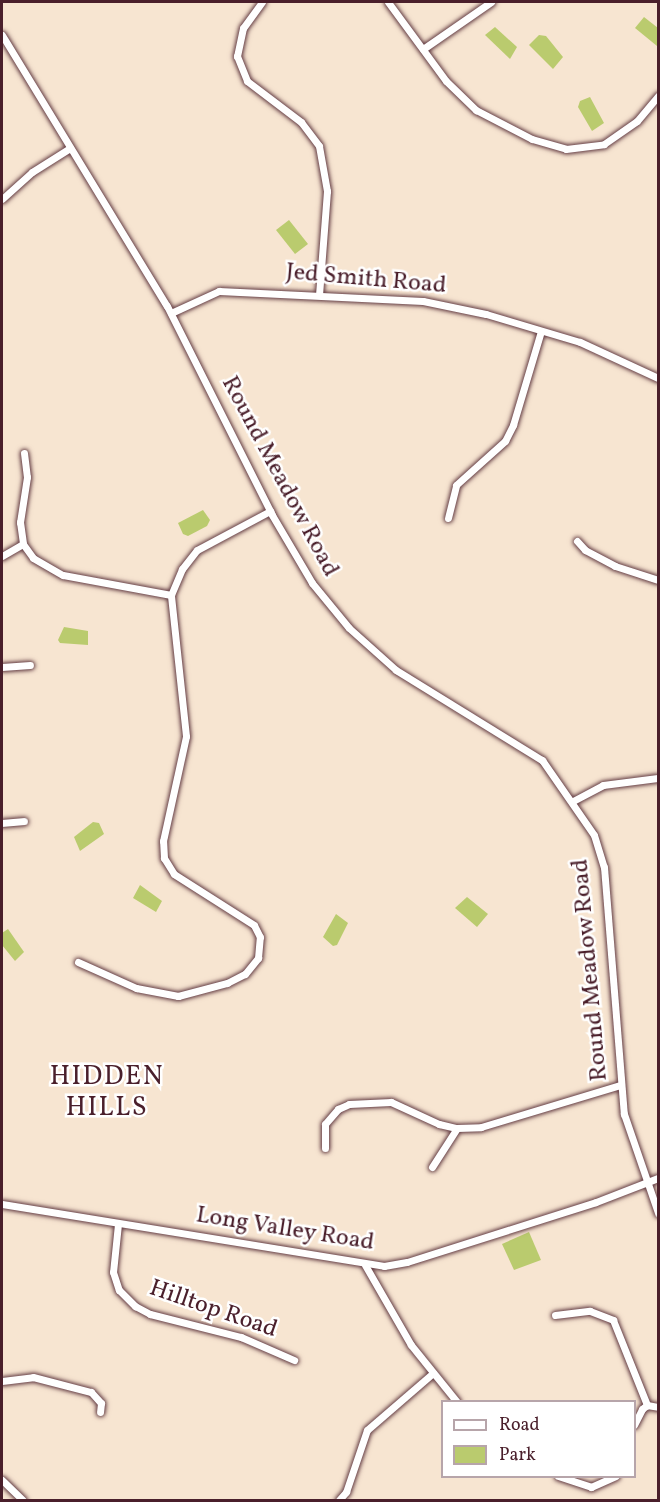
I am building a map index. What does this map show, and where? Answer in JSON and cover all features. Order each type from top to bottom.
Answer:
[{"type":"street","points":[[262,2],[243,28],[237,56],[248,81],[301,122],[319,146],[327,191],[319,294]]},
{"type":"street","points":[[388,2],[446,81],[476,110],[532,139],[566,149],[604,144],[637,121],[658,96]]},
{"type":"street","points":[[423,49],[491,2]]},
{"type":"street","name":"Round Meadow Road","points":[[2,35],[171,313],[270,511],[312,583],[368,647],[425,690],[531,751],[552,771],[594,835],[603,857],[620,1085],[626,1122],[658,1213]]},
{"type":"street","points":[[2,199],[32,172],[70,148]]},
{"type":"street","name":"Jed Smith Road","points":[[171,313],[219,291],[319,294],[423,301],[486,314],[591,346],[658,378]]},
{"type":"street","points":[[448,518],[456,485],[505,441],[513,425],[541,331]]},
{"type":"street","points":[[24,453],[23,544],[46,568],[63,575],[171,595]]},
{"type":"street","points":[[78,962],[136,988],[178,996],[195,994],[245,974],[261,949],[260,937],[245,915],[187,885],[174,874],[164,858],[165,825],[186,736],[171,595],[182,569],[197,550],[270,511]]},
{"type":"street","points":[[577,541],[585,550],[608,563],[658,580]]},
{"type":"street","points":[[2,556],[23,544]]},
{"type":"street","points":[[2,667],[30,665]]},
{"type":"street","points":[[573,801],[603,785],[658,778]]},
{"type":"street","points":[[2,823],[24,821]]},
{"type":"street","points":[[325,1148],[325,1124],[338,1109],[349,1104],[391,1102],[457,1128],[481,1127],[620,1085]]},
{"type":"street","points":[[432,1167],[457,1128]]},
{"type":"street","name":"Long Valley Road","points":[[2,1204],[365,1265],[407,1262],[658,1178]]},
{"type":"street","name":"Hilltop Road","points":[[118,1224],[112,1272],[119,1290],[135,1306],[150,1314],[240,1337],[294,1360]]},
{"type":"street","points":[[365,1265],[401,1330],[456,1400]]},
{"type":"street","points":[[555,1315],[590,1311],[613,1320],[647,1406]]},
{"type":"street","points":[[339,1500],[346,1492],[367,1430],[433,1373]]},
{"type":"street","points":[[2,1381],[33,1377],[91,1392],[101,1403],[100,1412]]},
{"type":"street","points":[[647,1406],[658,1407]]},
{"type":"street","points":[[636,1422],[647,1406]]},
{"type":"street","points":[[565,1478],[591,1486],[611,1478]]},
{"type":"street","points":[[2,1480],[23,1500]]},
{"type":"green space","points":[[644,17],[658,28],[657,46],[635,28]]},
{"type":"green space","points":[[495,27],[517,47],[510,59],[485,35]]},
{"type":"green space","points":[[539,35],[546,36],[563,57],[553,69],[529,45]]},
{"type":"green space","points":[[590,97],[604,123],[592,131],[578,107],[580,101]]},
{"type":"green space","points":[[289,220],[308,244],[295,254],[276,230]]},
{"type":"green space","points":[[203,510],[210,520],[207,526],[188,536],[183,534],[178,523]]},
{"type":"green space","points":[[64,627],[88,631],[88,645],[60,643],[58,640]]},
{"type":"green space","points":[[93,822],[99,823],[104,834],[80,851],[74,837]]},
{"type":"green space","points":[[140,885],[162,901],[156,912],[133,898]]},
{"type":"green space","points":[[467,897],[488,914],[477,927],[455,908]]},
{"type":"green space","points":[[336,914],[348,923],[337,945],[333,946],[323,937]]},
{"type":"green space","points":[[8,929],[24,952],[15,961],[2,945],[2,933]]},
{"type":"green space","points":[[529,1232],[541,1260],[514,1270],[502,1244]]},
{"type":"district","name":"HIDDEN HILLS","points":[[107,1092]]}]
